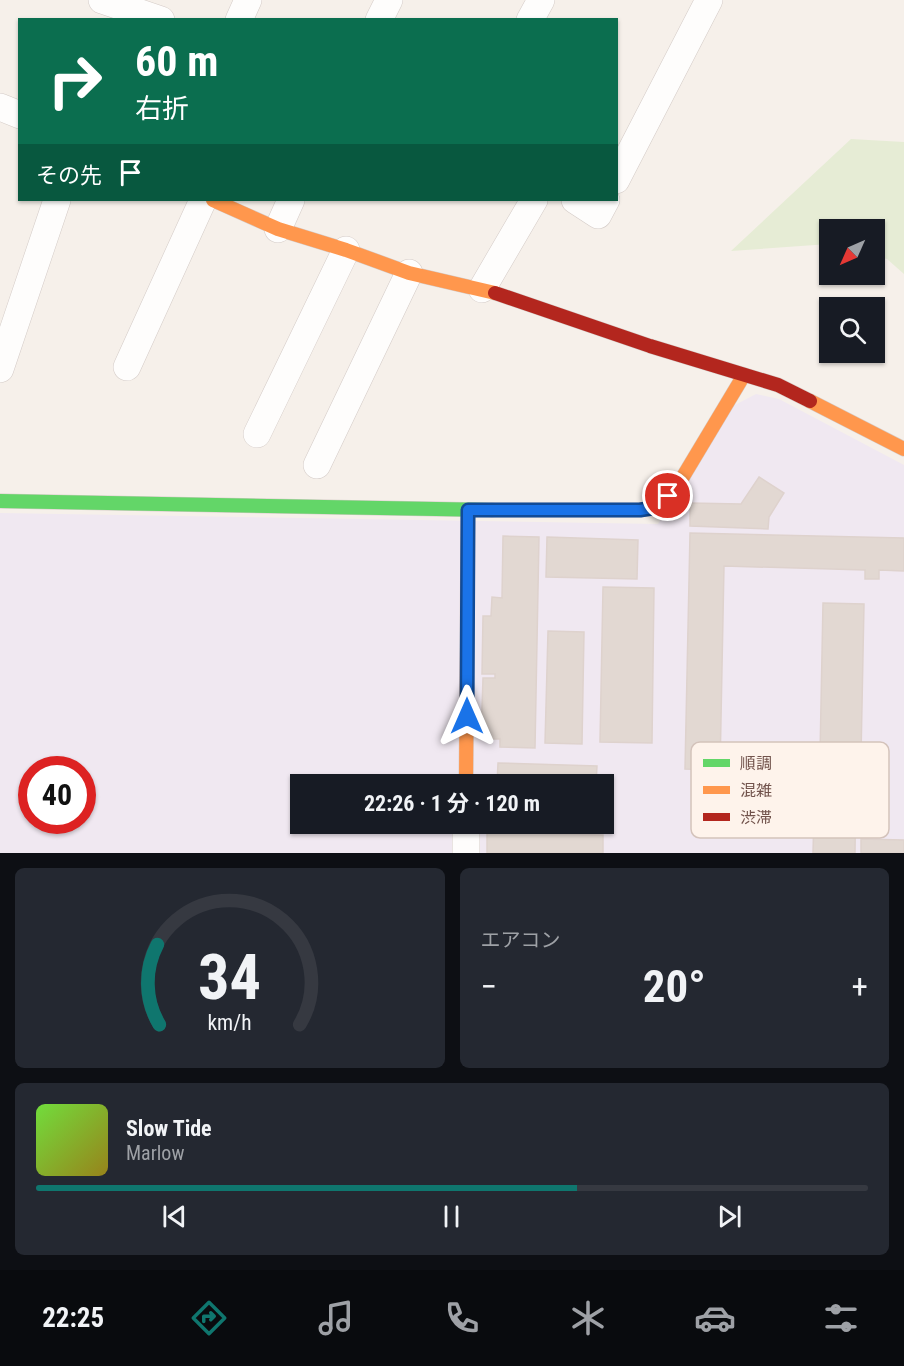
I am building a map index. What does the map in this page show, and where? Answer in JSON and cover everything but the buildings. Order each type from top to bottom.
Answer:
[{"type":"street","points":[[102,0],[155,18]]},
{"type":"street","points":[[240,18],[248,0]]},
{"type":"street","points":[[380,18],[389,0]]},
{"type":"street","points":[[531,18],[541,0]]},
{"type":"street","points":[[618,176],[709,0]]},
{"type":"street","points":[[0,107],[18,114]]},
{"type":"street","points":[[0,369],[57,201]]},
{"type":"street","points":[[128,368],[203,201]]},
{"type":"street","points":[[215,201],[278,228],[409,273],[482,289],[650,346],[778,385],[904,449]]},
{"type":"street","points":[[278,228],[291,201]]},
{"type":"street","points":[[482,289],[533,201]]},
{"type":"street","points":[[577,201],[598,215],[605,201]]},
{"type":"street","points":[[257,434],[346,250]]},
{"type":"street","points":[[317,465],[409,273]]},
{"type":"street","points":[[0,501],[468,510],[640,510],[659,507],[678,485],[744,375]]},
{"type":"street","points":[[466,774],[468,510]]},
{"type":"street","points":[[466,834],[466,853]]},
{"type":"shaded area","points":[[756,394],[779,399],[904,465],[904,853],[0,853],[0,513],[658,524],[733,406]]},
{"type":"green space","points":[[851,139],[904,142],[904,274],[885,258],[885,219],[819,219],[819,245],[731,251]]},
{"type":"traffic: fast","points":[[0,501],[492,510]]},
{"type":"traffic: slow","points":[[215,201],[278,229],[409,273],[495,293]]},
{"type":"traffic: slow","points":[[492,510],[640,510],[659,507],[678,485],[744,375]]},
{"type":"traffic: slow","points":[[810,401],[904,449]]},
{"type":"traffic: slow","points":[[466,774],[468,510]]},
{"type":"traffic: jam","points":[[495,293],[650,346],[778,385],[810,401]]},
{"type":"route","points":[[467,716],[468,510],[640,510],[659,507],[668,496]]}]
